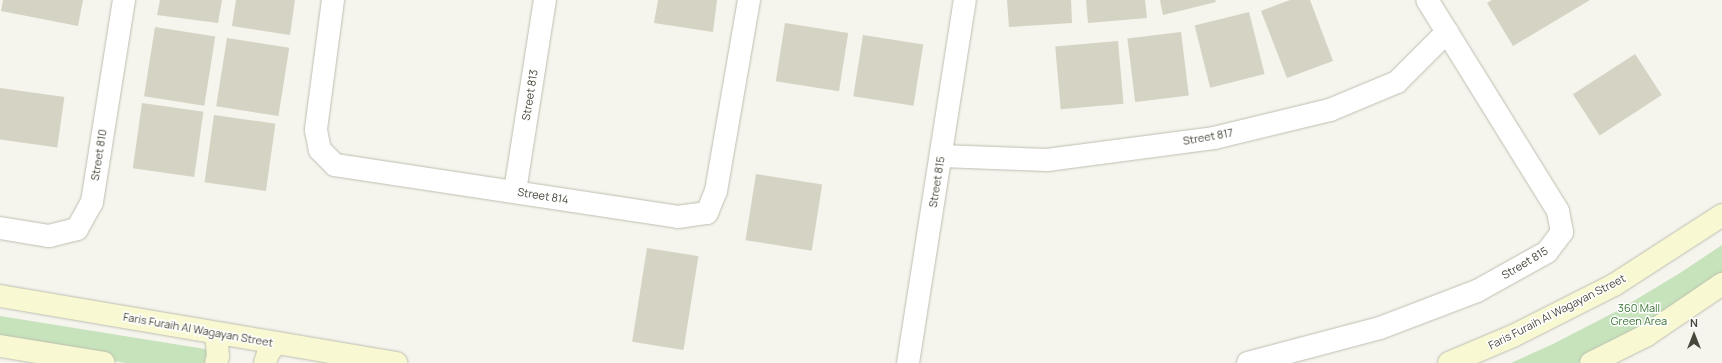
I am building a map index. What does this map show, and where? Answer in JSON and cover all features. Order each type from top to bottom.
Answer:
[{"type":"street","name":"Street 810","points":[[0,228],[48,236],[77,229],[92,202],[124,0]]},
{"type":"street","name":"Street 814","points":[[333,0],[316,130],[320,150],[335,164],[678,217],[707,213],[716,191],[748,0]]},
{"type":"street","name":"Street 813","points":[[515,191],[545,0]]},
{"type":"street","name":"Street 815","points":[[908,363],[965,0]]},
{"type":"street","name":"Street 815","points":[[1248,363],[1380,328],[1477,291],[1548,252],[1558,240],[1562,232],[1558,211],[1427,0]]},
{"type":"street","name":"Street 817","points":[[941,156],[1047,160],[1214,138],[1322,112],[1397,82],[1447,32]]},
{"type":"street","name":"Faris Furaih Al Wagayan Street","points":[[1449,363],[1513,336],[1614,285],[1722,215]]},
{"type":"street","points":[[1590,363],[1647,335],[1722,284]]},
{"type":"street","name":"Faris Furaih Al Wagayan Street","points":[[0,296],[276,344],[396,363]]},
{"type":"street","points":[[214,333],[217,343],[218,356],[216,363]]},
{"type":"street","points":[[265,363],[268,353],[276,344]]},
{"type":"street","points":[[0,346],[104,363]]},
{"type":"green space","name":"360 Mall Green Area","points":[[1722,245],[1722,280],[1591,357],[1578,363],[1511,363],[1553,344],[1617,311],[1680,273]]},
{"type":"green space","points":[[0,316],[205,349],[209,351],[215,363],[126,363],[0,342]]},
{"type":"building","points":[[3,0],[83,0],[78,26],[1,11]]},
{"type":"building","points":[[160,0],[222,0],[218,23],[157,15]]},
{"type":"building","points":[[236,0],[295,0],[290,35],[232,26]]},
{"type":"building","points":[[658,0],[717,0],[713,32],[654,23]]},
{"type":"building","points":[[1007,0],[1071,0],[1072,23],[1009,27]]},
{"type":"building","points":[[1086,0],[1145,0],[1147,18],[1088,23]]},
{"type":"building","points":[[1160,0],[1215,0],[1216,2],[1163,15]]},
{"type":"building","points":[[1290,0],[1310,0],[1333,61],[1287,78],[1261,11]]},
{"type":"building","points":[[1492,0],[1590,0],[1513,46],[1487,3]]},
{"type":"building","points":[[1249,12],[1264,74],[1210,88],[1195,26]]},
{"type":"building","points":[[785,23],[848,33],[839,91],[776,81]]},
{"type":"building","points":[[155,27],[215,37],[204,106],[144,96]]},
{"type":"building","points":[[1181,32],[1189,96],[1135,102],[1127,39]]},
{"type":"building","points":[[863,35],[923,45],[914,106],[853,96]]},
{"type":"building","points":[[227,38],[289,48],[278,116],[216,106]]},
{"type":"building","points":[[1118,41],[1123,104],[1061,109],[1055,46]]},
{"type":"building","points":[[1635,54],[1662,95],[1600,135],[1573,94]]},
{"type":"building","points":[[0,88],[64,97],[57,148],[0,140]]},
{"type":"building","points":[[142,103],[203,112],[194,177],[133,168]]},
{"type":"building","points":[[214,115],[275,124],[266,191],[205,182]]},
{"type":"building","points":[[756,174],[822,184],[812,251],[746,240]]},
{"type":"building","points":[[647,248],[698,256],[683,350],[632,342]]}]
